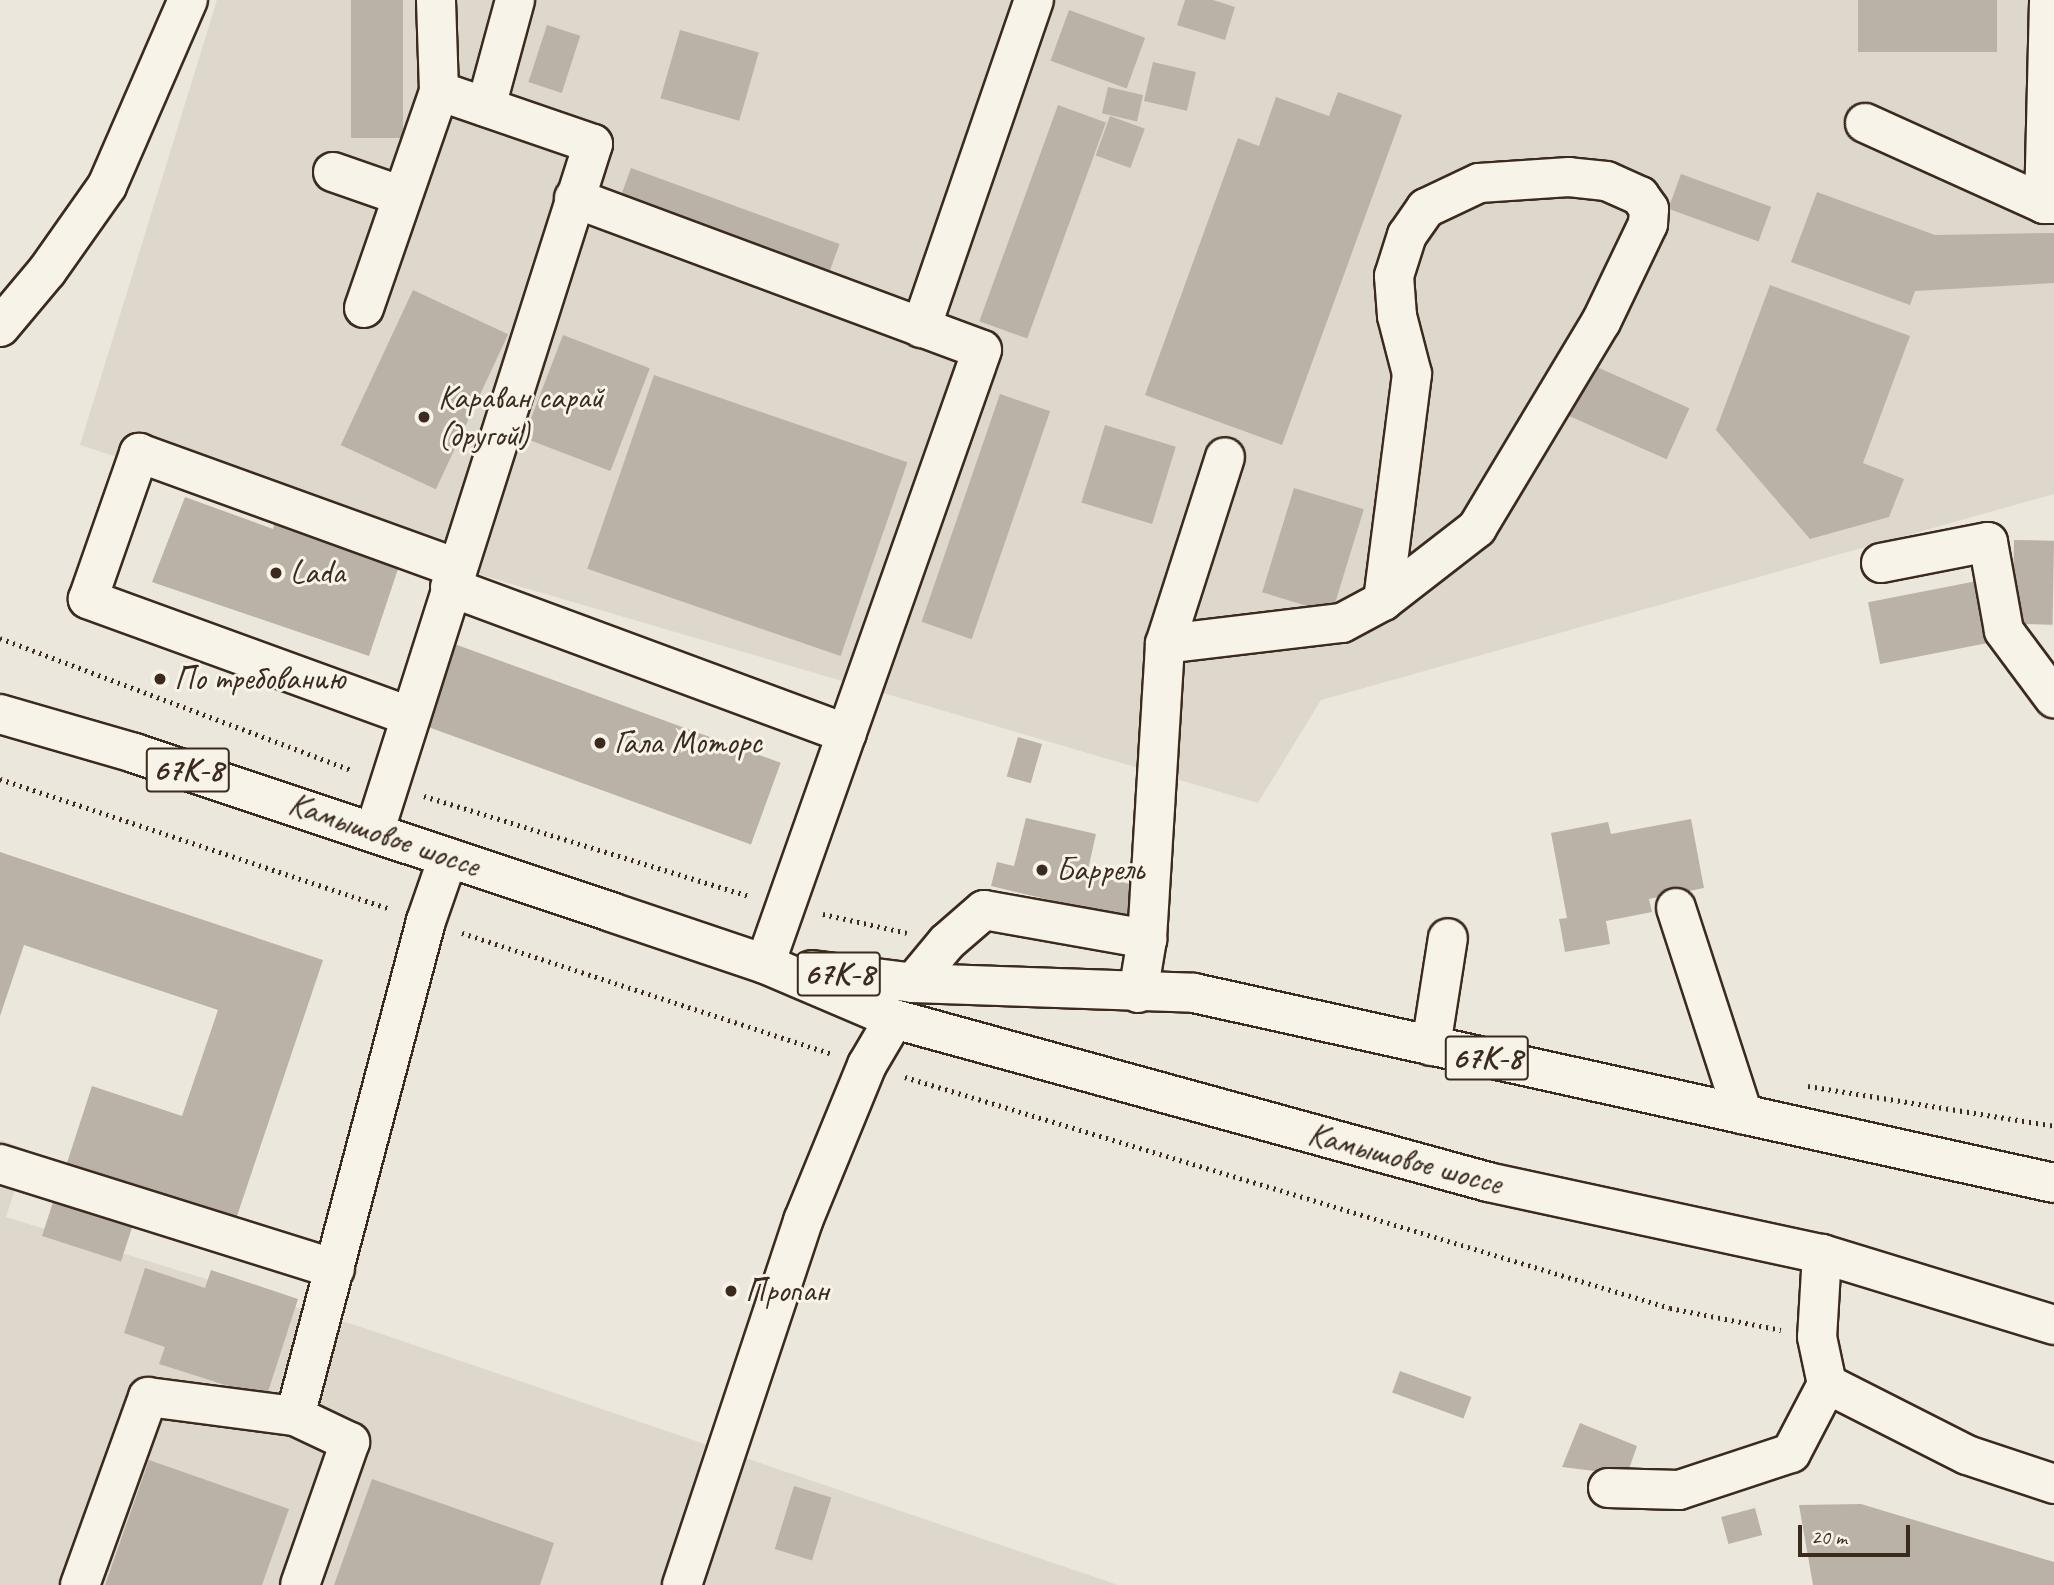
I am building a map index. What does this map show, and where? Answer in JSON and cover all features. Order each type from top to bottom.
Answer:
[{"type":"main road","points":[[0,327],[107,186],[188,0]]},
{"type":"main road","points":[[364,308],[439,91],[436,0]]},
{"type":"main road","points":[[486,107],[515,0]]},
{"type":"main road","points":[[921,328],[1034,0]]},
{"type":"main road","points":[[1865,123],[2049,204],[2049,2]]},
{"type":"main road","points":[[374,832],[593,144],[439,91]]},
{"type":"main road","points":[[333,172],[402,196]]},
{"type":"main road","points":[[1165,644],[1342,623],[1383,601],[1477,528],[1601,322],[1648,224],[1649,209],[1640,196],[1606,181],[1569,177],[1479,183],[1426,208],[1407,235],[1394,276],[1397,316],[1412,374],[1383,601]]},
{"type":"main road","points":[[574,198],[982,350],[765,964]]},
{"type":"main road","points":[[409,716],[88,599],[139,453],[847,734]]},
{"type":"main road","points":[[1138,993],[1147,939],[1165,644],[1225,457]]},
{"type":"main road","points":[[1881,563],[1987,542],[2004,631],[2054,698]]},
{"type":"main road","name":"Камышовое шоссе","points":[[0,714],[374,832],[765,964],[894,1018],[1488,1182],[1822,1254],[2054,1325]]},
{"type":"main road","points":[[295,1416],[426,921],[448,858]]},
{"type":"main road","points":[[1676,908],[1743,1114]]},
{"type":"main road","points":[[913,983],[947,942],[984,910],[1147,939]]},
{"type":"main road","points":[[1431,1046],[1448,938]]},
{"type":"main road","name":"Камышовое шоссе","points":[[765,964],[913,983],[1194,993],[2054,1183]]},
{"type":"main road","points":[[682,1585],[803,1221],[867,1065],[894,1018]]},
{"type":"main road","points":[[0,1164],[335,1269]]},
{"type":"main road","points":[[1608,1488],[1679,1490],[1791,1453],[1827,1384],[1817,1336],[1822,1254]]},
{"type":"main road","points":[[1827,1384],[1967,1455],[2054,1484]]},
{"type":"main road","points":[[80,1585],[148,1397],[295,1416],[350,1442],[300,1585]]},
{"type":"path","points":[[0,638],[302,751]]},
{"type":"path","points":[[0,779],[262,862],[426,921],[867,1065],[1670,1308],[1817,1336]]},
{"type":"shaded area","points":[[217,0],[2054,0],[2054,494],[1321,700],[1258,803],[457,568],[80,445]]},
{"type":"shaded area","points":[[0,1140],[28,1150],[6,1217],[364,1328],[1118,1585],[0,1585]]},
{"type":"building","points":[[351,0],[403,0],[403,138],[351,138]]},
{"type":"building","points":[[1185,0],[1213,0],[1235,7],[1225,40],[1177,25]]},
{"type":"building","points":[[1858,0],[1997,0],[1997,52],[1858,52]]},
{"type":"building","points":[[1069,10],[1145,38],[1127,88],[1051,61]]},
{"type":"building","points":[[547,25],[580,36],[562,93],[528,82]]},
{"type":"building","points":[[680,30],[759,53],[739,121],[660,98]]},
{"type":"building","points":[[1153,62],[1196,72],[1187,111],[1144,101]]},
{"type":"building","points":[[1108,87],[1143,95],[1137,121],[1102,113]]},
{"type":"building","points":[[1338,92],[1402,115],[1282,445],[1145,395],[1238,138],[1259,146],[1276,97],[1329,116]]},
{"type":"building","points":[[1058,105],[1106,122],[1027,339],[979,321]]},
{"type":"building","points":[[1110,116],[1145,129],[1130,168],[1096,155]]},
{"type":"building","points":[[631,168],[840,244],[828,277],[619,201]]},
{"type":"building","points":[[1681,174],[1771,207],[1759,242],[1668,209]]},
{"type":"building","points":[[1817,192],[1935,235],[2054,233],[2054,283],[1915,291],[1910,305],[1791,262]]},
{"type":"building","points":[[1770,285],[1910,336],[1863,463],[1904,479],[1889,517],[1810,539],[1716,430]]},
{"type":"building","points":[[413,290],[508,334],[436,489],[341,445]]},
{"type":"building","points":[[563,335],[650,368],[610,471],[524,438]]},
{"type":"building","points":[[1588,363],[1689,408],[1667,459],[1565,414]]},
{"type":"building","points":[[654,375],[907,462],[841,656],[587,569]]},
{"type":"building","points":[[1000,394],[1050,411],[972,639],[922,622]]},
{"type":"building","points":[[1105,425],[1176,447],[1152,524],[1081,502]]},
{"type":"building","points":[[1294,488],[1364,509],[1332,614],[1262,592]]},
{"type":"building","name":"Lada","points":[[185,497],[273,529],[276,517],[400,563],[369,656],[152,582]]},
{"type":"building","points":[[2014,540],[2054,541],[2053,625],[2013,624]]},
{"type":"building","points":[[1977,581],[1989,643],[1880,664],[1868,602]]},
{"type":"building","name":"Гала Моторс","points":[[449,642],[781,763],[751,844],[419,724]]},
{"type":"building","points":[[1018,737],[1042,744],[1031,783],[1007,776]]},
{"type":"building","name":"Баррель","points":[[1026,818],[1096,834],[1087,874],[1134,885],[1126,918],[991,886],[997,862],[1014,866]]},
{"type":"building","points":[[1691,819],[1704,888],[1649,899],[1652,912],[1606,921],[1610,944],[1565,952],[1559,919],[1567,918],[1551,833],[1608,822],[1611,834]]},
{"type":"building","points":[[0,852],[323,960],[234,1225],[65,1169],[92,1086],[182,1116],[218,1010],[24,945],[0,1016]]},
{"type":"building","points":[[55,1196],[134,1222],[121,1262],[42,1236]]},
{"type":"building","points":[[145,1268],[205,1288],[211,1270],[298,1299],[266,1398],[159,1364],[165,1347],[124,1333]]},
{"type":"building","points":[[1400,1371],[1471,1397],[1464,1419],[1392,1393]]},
{"type":"building","points":[[1580,1423],[1637,1446],[1627,1475],[1562,1467]]},
{"type":"building","points":[[149,1460],[289,1509],[262,1585],[105,1585]]},
{"type":"building","points":[[372,1479],[554,1543],[540,1585],[334,1585]]},
{"type":"building","points":[[794,1486],[831,1497],[812,1561],[775,1549]]},
{"type":"building","points":[[1861,1504],[2054,1562],[2054,1585],[1813,1585],[1799,1505]]},
{"type":"building","points":[[1755,1508],[1762,1535],[1728,1544],[1721,1517]]},
{"type":"place","name":"Караван сарай (другой)","points":[[424,417]]},
{"type":"place","name":"Lada","points":[[276,573]]},
{"type":"place","name":"По требованию","points":[[160,679]]},
{"type":"place","name":"Гала Моторс","points":[[600,743]]},
{"type":"place","name":"Баррель","points":[[1042,870]]},
{"type":"place","name":"Пропан","points":[[731,1291]]}]
